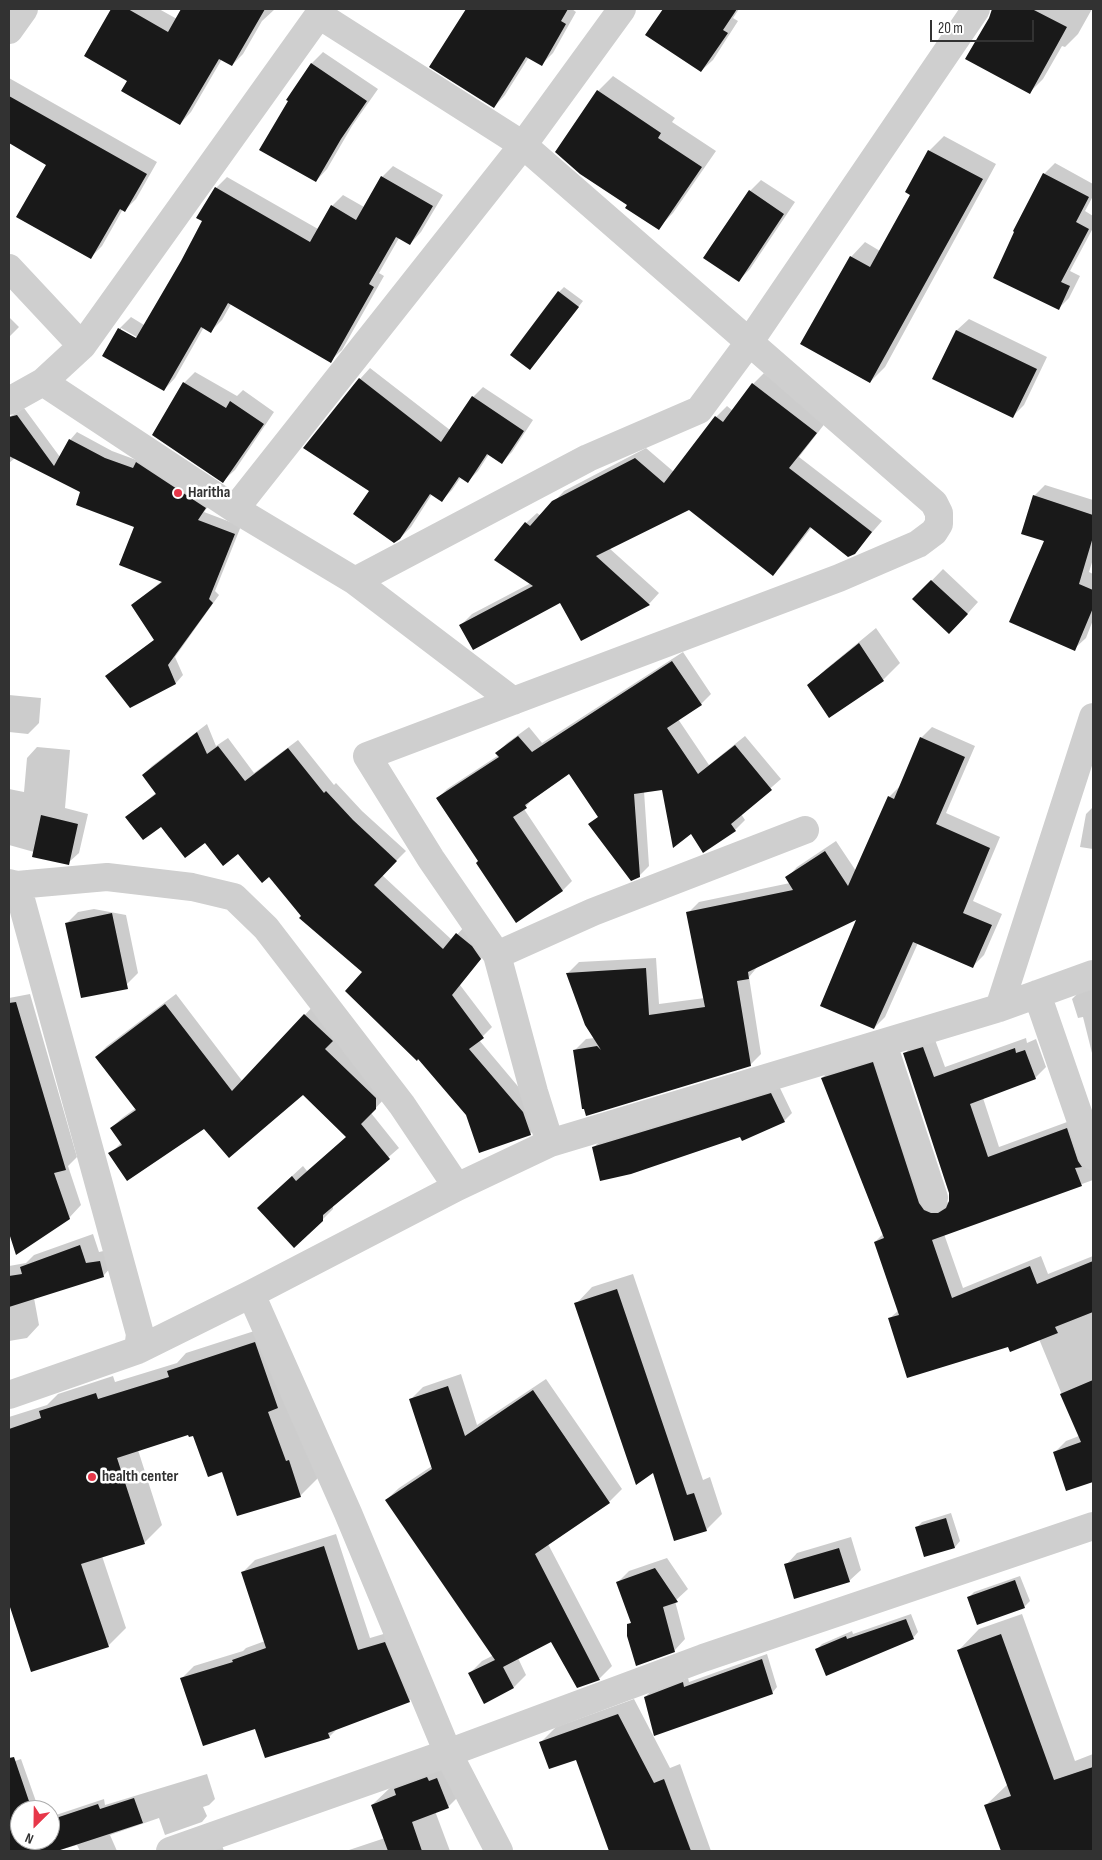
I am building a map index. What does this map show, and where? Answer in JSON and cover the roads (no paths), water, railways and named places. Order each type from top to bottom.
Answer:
[{"type":"street","points":[[9,30],[24,9]]},
{"type":"street","points":[[235,510],[523,145],[622,9]]},
{"type":"street","points":[[355,582],[588,458],[698,410],[750,341],[976,9]]},
{"type":"street","points":[[9,401],[43,382],[82,346],[321,12],[523,145],[934,503],[939,513],[938,524],[934,532],[918,544],[839,578],[367,756],[432,860],[497,955],[534,1092],[550,1143]]},
{"type":"street","points":[[9,268],[82,346]]},
{"type":"street","points":[[43,382],[235,510],[355,582],[513,701]]},
{"type":"street","points":[[999,1008],[1093,717]]},
{"type":"street","points":[[497,955],[593,912],[805,830]]},
{"type":"street","points":[[138,1350],[140,1334],[13,884],[107,877],[192,887],[234,897],[266,928],[402,1106],[457,1187]]},
{"type":"street","points":[[9,1395],[138,1350],[251,1294],[457,1187],[550,1143],[999,1008],[1093,974]]},
{"type":"street","points":[[1037,994],[1093,1156]]},
{"type":"street","points":[[883,1044],[934,1198]]},
{"type":"street","points":[[251,1294],[348,1513],[448,1753],[499,1851]]},
{"type":"street","points":[[170,1851],[448,1753],[703,1658],[1093,1526]]},
{"type":"place","name":"Haritha","points":[[178,493]]},
{"type":"place","name":"health center","points":[[92,1477]]}]
